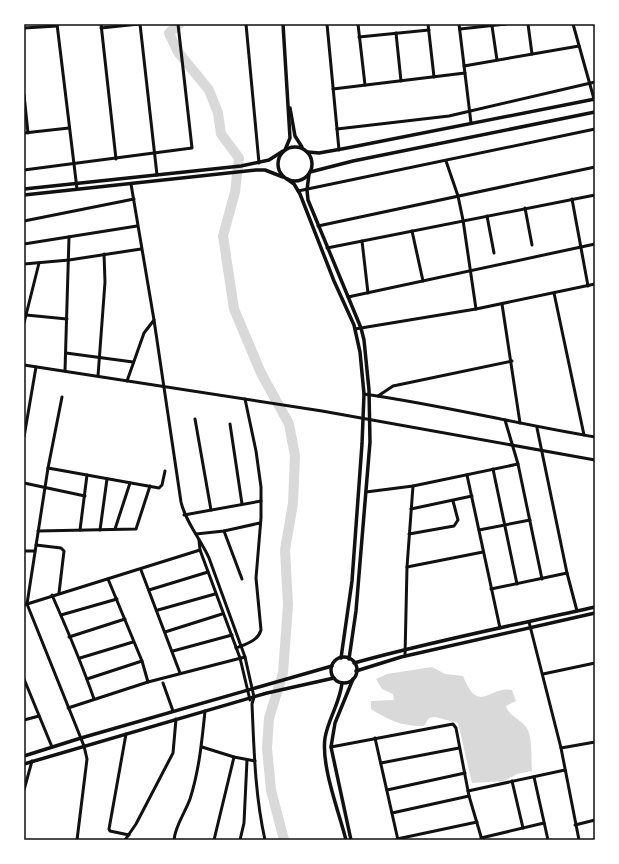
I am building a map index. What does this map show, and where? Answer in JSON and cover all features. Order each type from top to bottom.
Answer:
[{"type":"street","points":[[116,158],[101,26],[139,24],[157,175]]},
{"type":"street","points":[[24,170],[192,148],[178,24]]},
{"type":"street","points":[[246,24],[259,163]]},
{"type":"street","points":[[283,24],[290,138],[279,156],[278,167],[283,177]]},
{"type":"street","points":[[326,24],[339,150]]},
{"type":"street","points":[[358,24],[365,85]]},
{"type":"street","points":[[428,24],[434,77]]},
{"type":"street","points":[[459,24],[471,123]]},
{"type":"street","points":[[460,29],[506,24]]},
{"type":"street","points":[[528,24],[532,54]]},
{"type":"street","points":[[24,189],[241,166],[259,163],[274,158],[284,150],[295,146],[306,151],[319,153],[339,150],[594,99],[573,24]]},
{"type":"street","points":[[24,28],[57,25],[77,189]]},
{"type":"street","points":[[492,26],[497,60]]},
{"type":"street","points":[[359,36],[429,30]]},
{"type":"street","points":[[396,33],[401,81]]},
{"type":"street","points":[[464,66],[579,46]]},
{"type":"street","points":[[333,90],[465,73]]},
{"type":"street","points":[[337,129],[449,116],[595,82]]},
{"type":"street","points":[[24,95],[26,133],[70,128]]},
{"type":"street","points":[[288,99],[297,141],[312,160],[307,190],[308,200],[361,328],[364,340],[370,395],[371,421],[366,492],[356,611],[349,659]]},
{"type":"street","points":[[24,195],[243,171],[265,170],[287,179],[297,181],[310,173],[347,162],[595,112]]},
{"type":"street","points":[[298,191],[595,129]]},
{"type":"street","points":[[446,161],[458,196],[463,220],[476,309]]},
{"type":"street","points":[[318,226],[595,167]]},
{"type":"street","points":[[287,179],[298,191],[355,329],[360,352],[364,394],[363,418],[352,581],[341,658]]},
{"type":"street","points":[[131,184],[154,320],[163,387],[184,515],[209,558],[245,657],[250,690]]},
{"type":"street","points":[[327,248],[595,195]]},
{"type":"street","points":[[24,221],[134,199]]},
{"type":"street","points":[[572,199],[588,286]]},
{"type":"street","points":[[525,208],[532,245]]},
{"type":"street","points":[[487,216],[494,253]]},
{"type":"street","points":[[24,244],[137,226]]},
{"type":"street","points":[[412,230],[423,281]]},
{"type":"street","points":[[65,371],[70,237]]},
{"type":"street","points":[[362,240],[368,293]]},
{"type":"street","points":[[348,297],[595,244]]},
{"type":"street","points":[[24,264],[69,260],[141,249]]},
{"type":"street","points":[[98,376],[105,282],[104,254]]},
{"type":"street","points":[[24,323],[39,263]]},
{"type":"street","points":[[355,329],[476,309],[595,284]]},
{"type":"street","points":[[554,293],[584,435]]},
{"type":"street","points":[[502,304],[512,361],[520,423]]},
{"type":"street","points":[[26,315],[67,319]]},
{"type":"street","points":[[126,381],[144,333],[154,320]]},
{"type":"street","points":[[66,353],[133,362]]},
{"type":"street","points":[[378,396],[393,386],[512,361]]},
{"type":"street","points":[[24,365],[315,410],[595,460]]},
{"type":"street","points":[[24,437],[36,367]]},
{"type":"street","points":[[364,394],[505,420],[538,428],[595,437]]},
{"type":"street","points":[[62,397],[48,468],[26,604],[81,738],[87,759],[77,840]]},
{"type":"street","points":[[236,648],[259,637],[261,630],[256,578],[261,501],[256,452],[245,399]]},
{"type":"street","points":[[195,419],[211,510]]},
{"type":"street","points":[[505,420],[518,464],[542,578]]},
{"type":"street","points":[[230,424],[242,504]]},
{"type":"street","points":[[538,428],[567,573],[577,611]]},
{"type":"street","points":[[366,492],[413,486],[518,464]]},
{"type":"street","points":[[48,468],[161,487],[165,471]]},
{"type":"street","points":[[493,469],[516,584]]},
{"type":"street","points":[[80,530],[87,475]]},
{"type":"street","points":[[467,475],[500,628]]},
{"type":"street","points":[[100,530],[107,479]]},
{"type":"street","points":[[24,483],[85,496]]},
{"type":"street","points":[[115,529],[130,483]]},
{"type":"street","points":[[38,532],[115,529],[134,530],[137,528],[150,486]]},
{"type":"street","points":[[405,656],[407,567],[413,486]]},
{"type":"street","points":[[411,509],[472,496]]},
{"type":"street","points":[[184,515],[261,501]]},
{"type":"street","points":[[410,534],[454,526],[458,520],[453,501]]},
{"type":"street","points":[[479,530],[530,520]]},
{"type":"street","points":[[196,534],[224,531],[260,523]]},
{"type":"street","points":[[224,531],[242,579]]},
{"type":"street","points":[[199,540],[200,550],[222,614],[232,635],[252,698],[255,760],[260,818],[264,840]]},
{"type":"street","points":[[36,546],[63,549],[59,593]]},
{"type":"street","points":[[26,604],[52,595],[141,570],[200,550]]},
{"type":"street","points":[[24,551],[35,551]]},
{"type":"street","points":[[407,567],[483,552]]},
{"type":"street","points":[[141,570],[158,610],[180,673]]},
{"type":"street","points":[[149,590],[208,572]]},
{"type":"street","points":[[491,589],[567,573]]},
{"type":"street","points":[[108,579],[142,661],[148,682]]},
{"type":"street","points":[[158,610],[215,594]]},
{"type":"street","points":[[52,595],[69,637],[80,658],[94,699]]},
{"type":"street","points":[[61,615],[117,599]]},
{"type":"street","points":[[354,663],[405,648],[447,641],[595,607]]},
{"type":"street","points":[[356,671],[405,656],[595,613]]},
{"type":"street","points":[[165,632],[222,614]]},
{"type":"street","points":[[69,637],[125,619]]},
{"type":"street","points":[[529,622],[561,748],[578,840],[573,840]]},
{"type":"street","points":[[173,652],[232,635]]},
{"type":"street","points":[[80,658],[133,642]]},
{"type":"street","points":[[68,708],[148,682],[245,657]]},
{"type":"street","points":[[351,840],[331,747],[335,723],[353,679],[356,671],[354,663],[349,659],[341,658],[335,661],[331,672],[334,678],[342,683],[346,683],[353,679]]},
{"type":"street","points":[[87,679],[142,661]]},
{"type":"street","points":[[543,674],[595,663]]},
{"type":"street","points":[[24,756],[81,738],[332,666]]},
{"type":"street","points":[[24,764],[267,693],[334,678]]},
{"type":"street","points":[[24,679],[52,747]]},
{"type":"street","points":[[163,683],[173,711],[170,713]]},
{"type":"street","points":[[342,683],[341,694],[325,736],[324,743],[326,764],[346,840]]},
{"type":"street","points":[[174,840],[175,833],[189,800],[202,747],[205,711]]},
{"type":"street","points":[[24,720],[39,716]]},
{"type":"street","points":[[125,840],[173,753],[176,719]]},
{"type":"street","points":[[331,747],[452,724],[456,728],[469,796],[481,839],[544,823]]},
{"type":"street","points":[[126,734],[109,829],[110,831],[129,835]]},
{"type":"street","points":[[375,738],[398,839],[477,822]]},
{"type":"street","points":[[561,748],[595,742]]},
{"type":"street","points":[[202,747],[234,757],[255,760]]},
{"type":"street","points":[[381,763],[460,748]]},
{"type":"street","points":[[214,840],[234,757]]},
{"type":"street","points":[[240,840],[244,823],[247,760]]},
{"type":"street","points":[[24,790],[32,761]]},
{"type":"street","points":[[468,791],[565,770]]},
{"type":"street","points":[[387,790],[465,773]]},
{"type":"street","points":[[534,777],[548,840]]},
{"type":"street","points":[[512,781],[522,828]]},
{"type":"street","points":[[392,813],[469,796]]},
{"type":"street","points":[[575,825],[595,820]]},
{"type":"shaded area","points":[[432,667],[445,674],[463,676],[469,688],[479,697],[497,691],[512,690],[516,701],[506,706],[509,712],[524,724],[530,736],[532,771],[517,774],[504,781],[472,783],[458,723],[435,717],[429,718],[424,726],[403,724],[371,709],[371,701],[394,700],[393,694],[382,689],[376,679],[387,674]]},
{"type":"waterway","points":[[179,24],[169,33],[178,52],[209,90],[218,113],[221,134],[239,158],[235,192],[223,236],[234,309],[261,373],[289,424],[295,456],[293,503],[285,550],[288,605],[283,673],[269,718],[267,748],[271,790],[284,840]]}]
